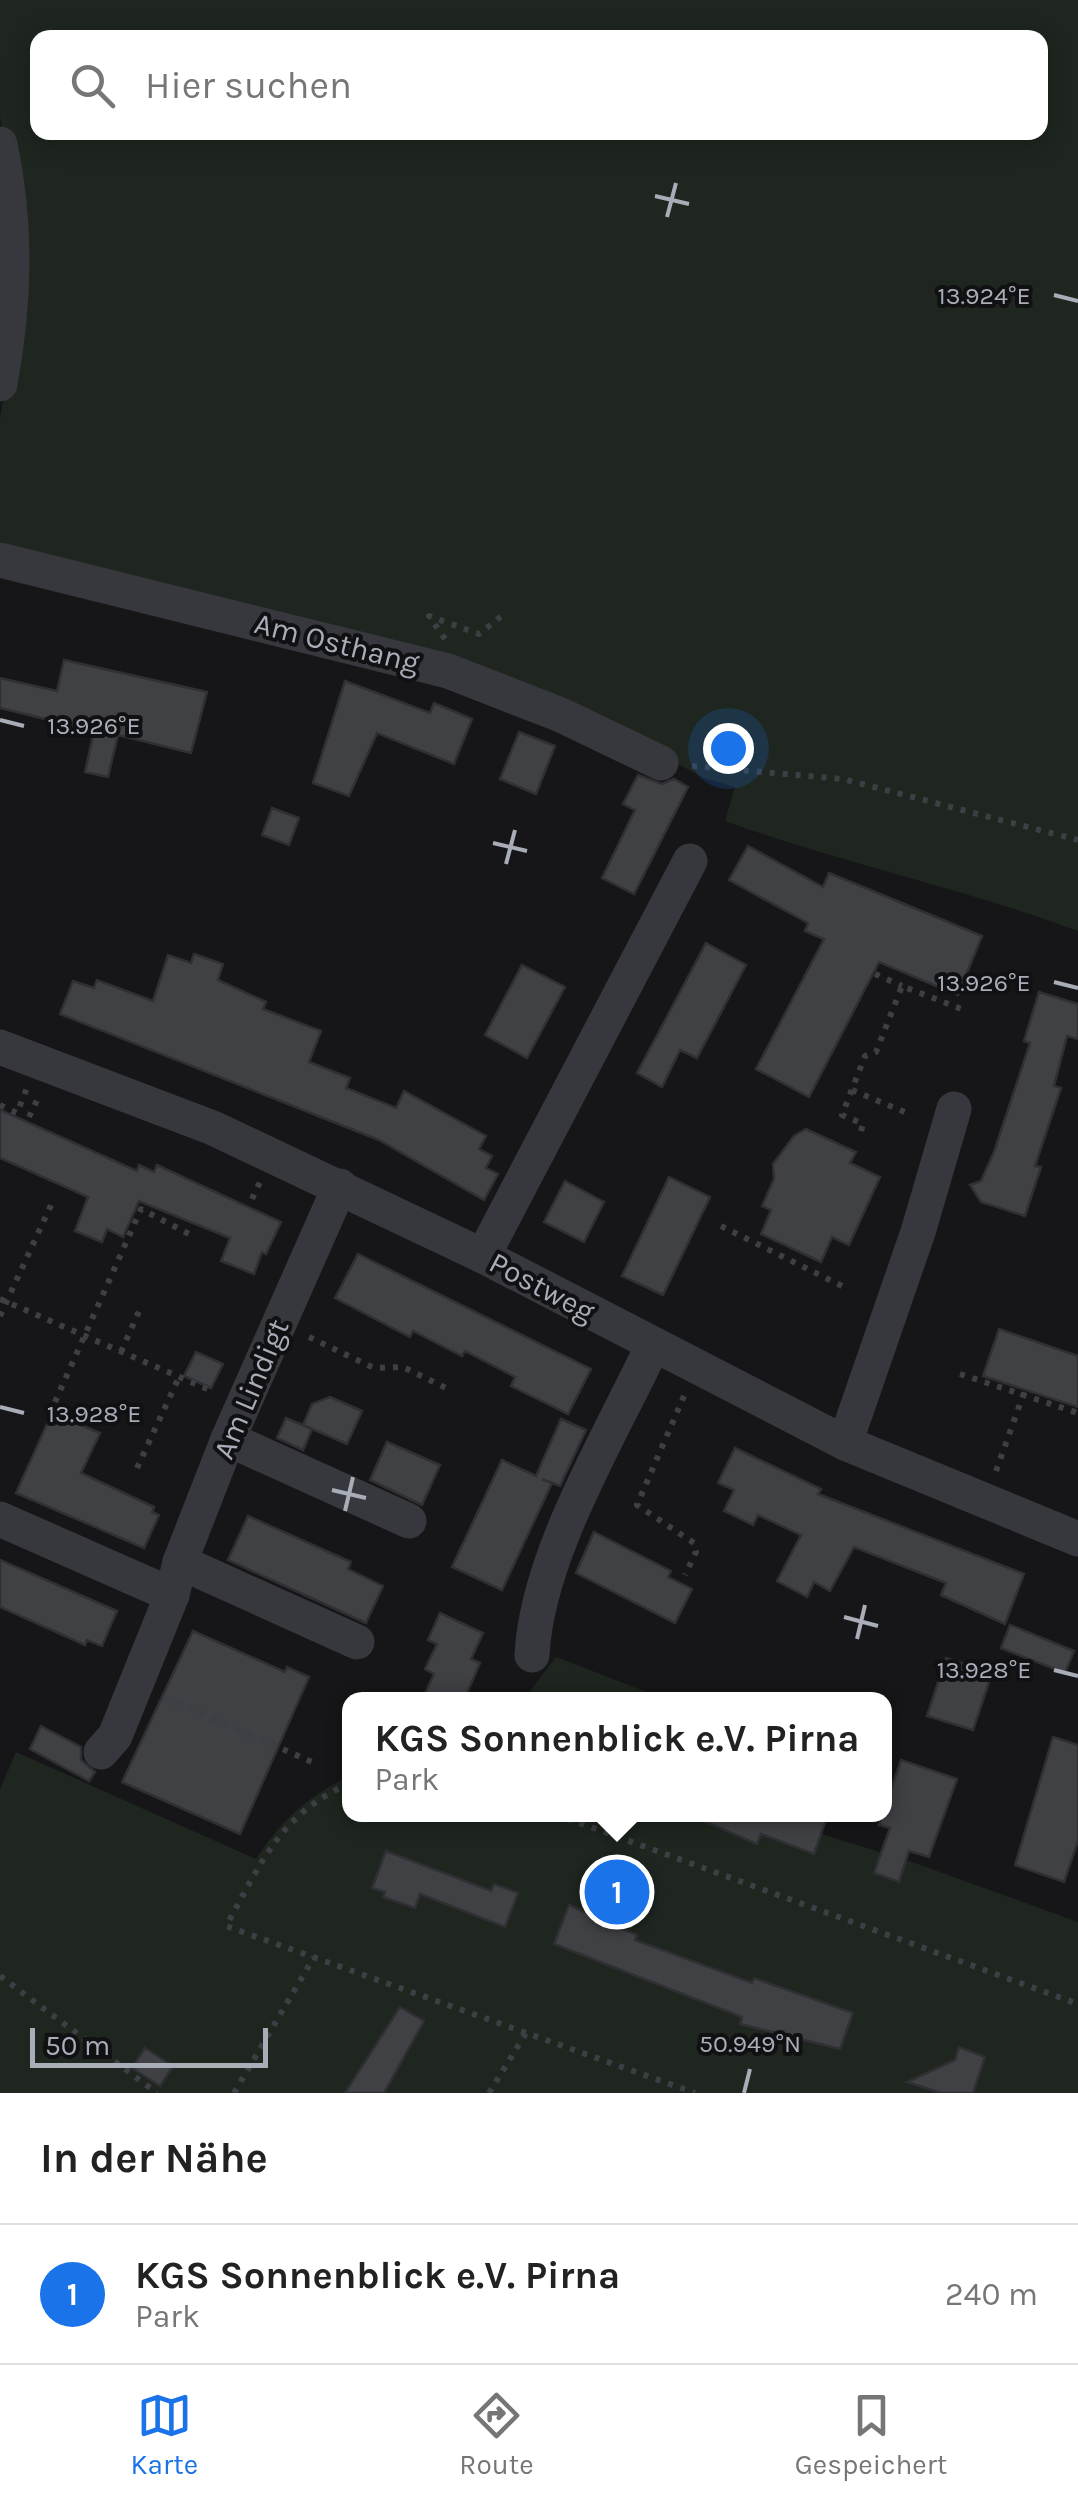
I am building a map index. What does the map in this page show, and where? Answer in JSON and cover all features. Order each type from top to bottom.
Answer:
[{"type":"street","points":[[0,144],[15,240],[11,323],[0,384]]},
{"type":"street","name":"Am Osthang","points":[[0,560],[448,671],[561,714],[660,763]]},
{"type":"street","points":[[483,1256],[690,861]]},
{"type":"street","name":"Postweg","points":[[0,1048],[214,1128],[483,1256],[845,1443],[1078,1539]]},
{"type":"street","points":[[845,1443],[918,1232],[954,1109]]},
{"type":"street","name":"Am Lindigt","points":[[101,1752],[115,1736],[228,1440],[340,1186]]},
{"type":"street","points":[[532,1655],[534,1621],[546,1574],[653,1345]]},
{"type":"street","points":[[228,1440],[409,1521]]},
{"type":"street","points":[[0,1519],[357,1642]]},
{"type":"path","points":[[445,637],[428,616],[479,634],[504,614]]},
{"type":"path","points":[[660,763],[843,779],[1078,840]]},
{"type":"path","points":[[874,974],[964,1010]]},
{"type":"path","points":[[861,1130],[864,1124],[842,1115],[865,1056],[876,1052],[902,986]]},
{"type":"path","points":[[0,1105],[17,1113],[30,1082]]},
{"type":"path","points":[[30,1117],[42,1086]]},
{"type":"path","points":[[852,1090],[912,1116]]},
{"type":"path","points":[[0,1316],[3,1300],[51,1205]]},
{"type":"path","points":[[55,1402],[141,1210],[191,1235]]},
{"type":"path","points":[[721,1226],[846,1288]]},
{"type":"path","points":[[3,1300],[243,1405]]},
{"type":"path","points":[[121,1352],[140,1309]]},
{"type":"path","points":[[279,1324],[374,1368],[403,1367],[446,1388]]},
{"type":"path","points":[[685,1574],[696,1552],[694,1543],[637,1505],[695,1367]]},
{"type":"path","points":[[960,1374],[1078,1414]]},
{"type":"path","points":[[137,1468],[178,1376]]},
{"type":"path","points":[[992,1481],[1024,1393]]},
{"type":"path","points":[[146,1689],[312,1762]]},
{"type":"path","points":[[342,1787],[326,1794],[278,1833],[226,1926],[695,2093]]},
{"type":"path","points":[[577,1822],[1078,2004]]},
{"type":"path","points":[[234,2093],[314,1958]]},
{"type":"path","points":[[0,1976],[157,2093]]},
{"type":"path","points":[[489,2093],[526,2033]]},
{"type":"shaded area","points":[[0,0],[1078,0],[1078,931],[725,821],[735,787],[704,778],[607,726],[0,551],[0,417],[15,346],[10,164],[0,117]]},
{"type":"shaded area","points":[[556,1657],[647,1692],[529,1692]]},
{"type":"shaded area","points":[[16,1752],[256,1859],[296,1811],[342,1781],[342,1822],[783,1822],[915,1863],[1078,1922],[1078,2093],[0,2093],[0,1789]]},
{"type":"building","points":[[64,660],[207,692],[191,753],[118,735],[108,777],[85,772],[94,731],[0,708],[0,678],[57,691]]},
{"type":"building","points":[[345,681],[430,713],[434,703],[472,719],[454,764],[377,733],[349,796],[313,783]]},
{"type":"building","points":[[519,732],[555,746],[536,794],[500,779]]},
{"type":"building","points":[[638,775],[662,784],[674,779],[688,787],[634,894],[602,878],[635,810],[623,804]]},
{"type":"building","points":[[272,808],[299,818],[289,845],[262,835]]},
{"type":"building","points":[[748,846],[823,887],[829,873],[982,936],[958,995],[879,962],[809,1097],[756,1069],[824,939],[805,931],[808,923],[729,880]]},
{"type":"building","points":[[706,943],[746,965],[697,1058],[680,1050],[662,1087],[637,1073]]},
{"type":"building","points":[[194,954],[223,964],[218,980],[266,1002],[263,1009],[321,1031],[309,1062],[350,1078],[346,1088],[396,1108],[404,1091],[486,1136],[479,1149],[492,1156],[486,1168],[498,1174],[484,1200],[379,1140],[60,1014],[73,981],[94,988],[97,980],[153,1001],[168,955],[191,963]]},
{"type":"building","points":[[522,965],[565,987],[527,1058],[485,1035]]},
{"type":"building","points":[[1039,992],[1078,1004],[1078,1039],[1067,1036],[1054,1086],[1061,1088],[1035,1166],[1041,1167],[1025,1216],[981,1202],[970,1185],[981,1181],[994,1152],[1030,1043],[1024,1041]]},
{"type":"building","points":[[0,1110],[137,1171],[139,1165],[154,1172],[157,1165],[281,1222],[266,1254],[262,1252],[254,1274],[221,1261],[230,1238],[139,1201],[123,1237],[107,1229],[102,1242],[75,1231],[88,1197],[0,1158]]},
{"type":"building","points":[[806,1129],[856,1152],[850,1163],[880,1177],[849,1245],[832,1237],[821,1262],[761,1234],[771,1210],[762,1206],[774,1179],[773,1164],[794,1136]]},
{"type":"building","points":[[669,1177],[710,1197],[663,1295],[622,1276]]},
{"type":"building","points":[[565,1181],[604,1202],[584,1242],[544,1222]]},
{"type":"building","points":[[358,1254],[591,1369],[568,1414],[511,1386],[515,1377],[465,1351],[462,1356],[413,1331],[410,1337],[335,1298]]},
{"type":"building","points":[[999,1329],[1078,1356],[1078,1407],[983,1376]]},
{"type":"building","points":[[196,1352],[223,1364],[211,1388],[184,1376]]},
{"type":"building","points":[[330,1397],[362,1411],[347,1444],[303,1425],[312,1404]]},
{"type":"building","points":[[52,1413],[100,1433],[81,1473],[154,1507],[152,1512],[159,1515],[144,1548],[16,1493]]},
{"type":"building","points":[[286,1418],[312,1429],[303,1450],[277,1438]]},
{"type":"building","points":[[561,1419],[586,1430],[560,1486],[542,1479],[552,1483],[502,1590],[452,1567],[502,1460],[536,1476]]},
{"type":"building","points":[[387,1442],[440,1465],[422,1505],[370,1480]]},
{"type":"building","points":[[735,1448],[821,1489],[818,1494],[1024,1574],[1005,1624],[941,1595],[946,1583],[854,1547],[830,1591],[814,1582],[807,1597],[777,1581],[801,1535],[758,1515],[753,1525],[724,1511],[734,1490],[718,1483]]},
{"type":"building","points":[[248,1516],[351,1562],[348,1569],[383,1586],[366,1623],[228,1560]]},
{"type":"building","points":[[594,1532],[671,1571],[668,1577],[692,1589],[675,1623],[576,1573]]},
{"type":"building","points":[[0,1560],[117,1611],[102,1646],[87,1640],[85,1645],[0,1607]]},
{"type":"building","points":[[440,1613],[483,1633],[471,1659],[480,1663],[467,1692],[426,1692],[434,1674],[425,1669],[437,1644],[428,1640]]},
{"type":"building","points":[[1010,1625],[1074,1651],[1065,1673],[1001,1648]]},
{"type":"building","points":[[193,1631],[285,1672],[287,1667],[309,1677],[240,1834],[122,1782]]},
{"type":"building","points":[[946,1658],[992,1673],[973,1730],[927,1716]]},
{"type":"building","points":[[41,1726],[81,1747],[81,1760],[95,1772],[89,1781],[30,1749]]},
{"type":"building","points":[[1053,1737],[1078,1745],[1078,1841],[1064,1882],[1015,1865]]},
{"type":"building","points":[[901,1760],[957,1779],[929,1857],[909,1851],[899,1882],[874,1873],[890,1828],[879,1825],[880,1822],[892,1822],[892,1787]]},
{"type":"building","points":[[706,1822],[825,1822],[814,1854],[761,1834],[757,1844]]},
{"type":"building","points":[[386,1851],[491,1891],[494,1884],[518,1893],[505,1927],[420,1894],[415,1908],[383,1897],[385,1892],[372,1888]]},
{"type":"building","points":[[569,1905],[637,1935],[635,1940],[752,1983],[754,1978],[853,2013],[840,2049],[740,2024],[742,2017],[554,1944]]},
{"type":"building","points":[[400,2007],[424,2021],[384,2093],[345,2093]]},
{"type":"building","points":[[959,2047],[985,2057],[973,2093],[941,2093],[907,2082],[955,2060]]},
{"type":"building","points":[[145,2048],[173,2066],[160,2086],[132,2068]]},
{"type":"place","name":"KGS Sonnenblick e.V. Pirna","points":[[617,1892]]}]
